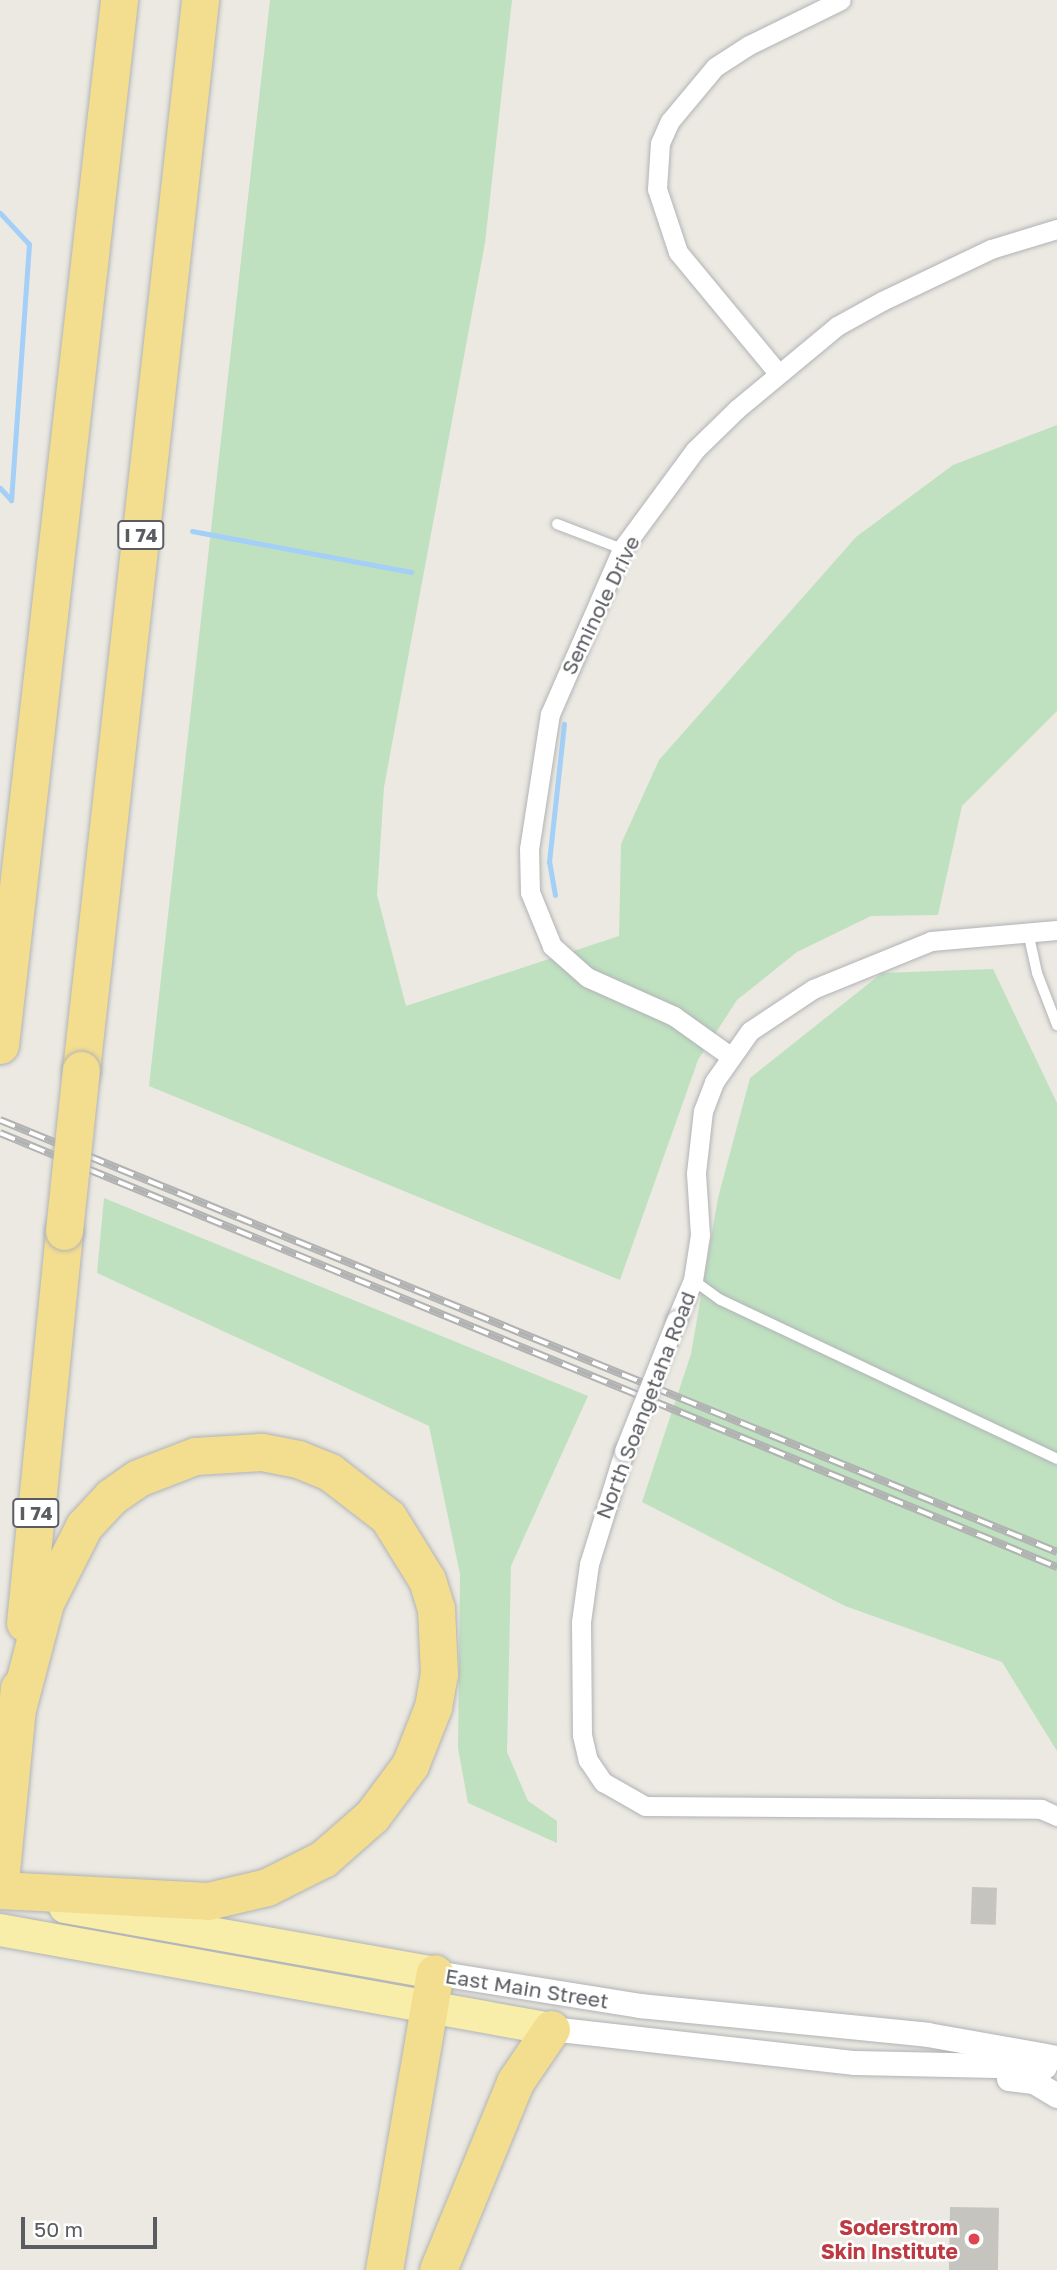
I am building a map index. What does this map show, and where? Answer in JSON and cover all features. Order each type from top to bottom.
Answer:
[{"type":"highway","points":[[0,1045],[118,0]]},
{"type":"highway","name":"I 74","points":[[0,1881],[81,1069],[200,0]]},
{"type":"highway","points":[[0,1889],[208,1901],[267,1887],[323,1858],[372,1816],[410,1765],[433,1707],[439,1674],[436,1609],[421,1568],[387,1517],[330,1472],[298,1459],[261,1452],[195,1456],[138,1478],[111,1497],[84,1526],[45,1603],[16,1713]]},
{"type":"highway","points":[[384,2270],[435,1973]]},
{"type":"highway","points":[[438,2270],[515,2082],[551,2029]]},
{"type":"main road","name":"East Main Street","points":[[0,1895],[435,1973]]},
{"type":"main road","name":"East Main Street","points":[[0,1930],[551,2029]]},
{"type":"street","points":[[778,373],[678,252],[660,207],[655,168],[670,121],[715,67],[750,45],[841,0]]},
{"type":"street","name":"Seminole Drive","points":[[730,1056],[674,1016],[587,977],[568,964],[552,946],[530,892],[529,849],[551,714],[622,549],[695,450],[778,373],[837,326],[926,277],[992,249],[1057,229]]},
{"type":"street","name":"North Soangetaha Road","points":[[1057,930],[931,941],[847,972],[776,1012],[750,1031],[730,1056],[703,1111],[696,1173],[700,1235],[693,1280],[624,1451],[592,1552],[581,1622],[582,1735],[588,1760],[603,1782],[645,1806],[1041,1809],[1057,1816]]},
{"type":"street","name":"East Main Street","points":[[435,1973],[640,2006],[928,2035],[1057,2058]]},
{"type":"street","name":"East Main Street","points":[[551,2029],[665,2045],[925,2068],[1057,2067]]},
{"type":"street","points":[[925,2068],[1034,2082],[1057,2096]]},
{"type":"lane","points":[[557,524],[622,549]]},
{"type":"lane","points":[[1028,931],[1037,972],[1057,1025]]},
{"type":"lane","points":[[693,1280],[721,1300],[1057,1460]]},
{"type":"green space","points":[[270,0],[512,0],[485,243],[384,787],[377,895],[406,1006],[619,936],[621,844],[659,760],[856,537],[953,465],[1057,425],[1057,711],[962,806],[938,915],[871,916],[797,952],[737,1000],[698,1060],[620,1280],[149,1086]]},
{"type":"green space","points":[[993,969],[1057,1103],[1057,1751],[1002,1662],[845,1606],[642,1502],[691,1354],[718,1198],[750,1078],[882,973]]},
{"type":"green space","points":[[104,1198],[588,1396],[511,1566],[507,1752],[528,1801],[557,1821],[557,1843],[468,1803],[458,1748],[460,1574],[429,1426],[97,1273]]},
{"type":"building","points":[[972,1887],[997,1888],[996,1925],[971,1924]]},
{"type":"building","name":"Soderstrom Skin Institute","points":[[950,2207],[999,2208],[998,2270],[949,2270]]},
{"type":"waterway","points":[[0,213],[29,244],[11,500]]},
{"type":"waterway","points":[[0,488],[11,500]]},
{"type":"waterway","points":[[192,531],[411,572]]},
{"type":"waterway","points":[[555,895],[549,862],[564,724]]},
{"type":"railway","points":[[0,1120],[1057,1552]]},
{"type":"railway","points":[[0,1133],[1057,1567]]},
{"type":"place","name":"Soderstrom Skin Institute","points":[[974,2239]]}]
